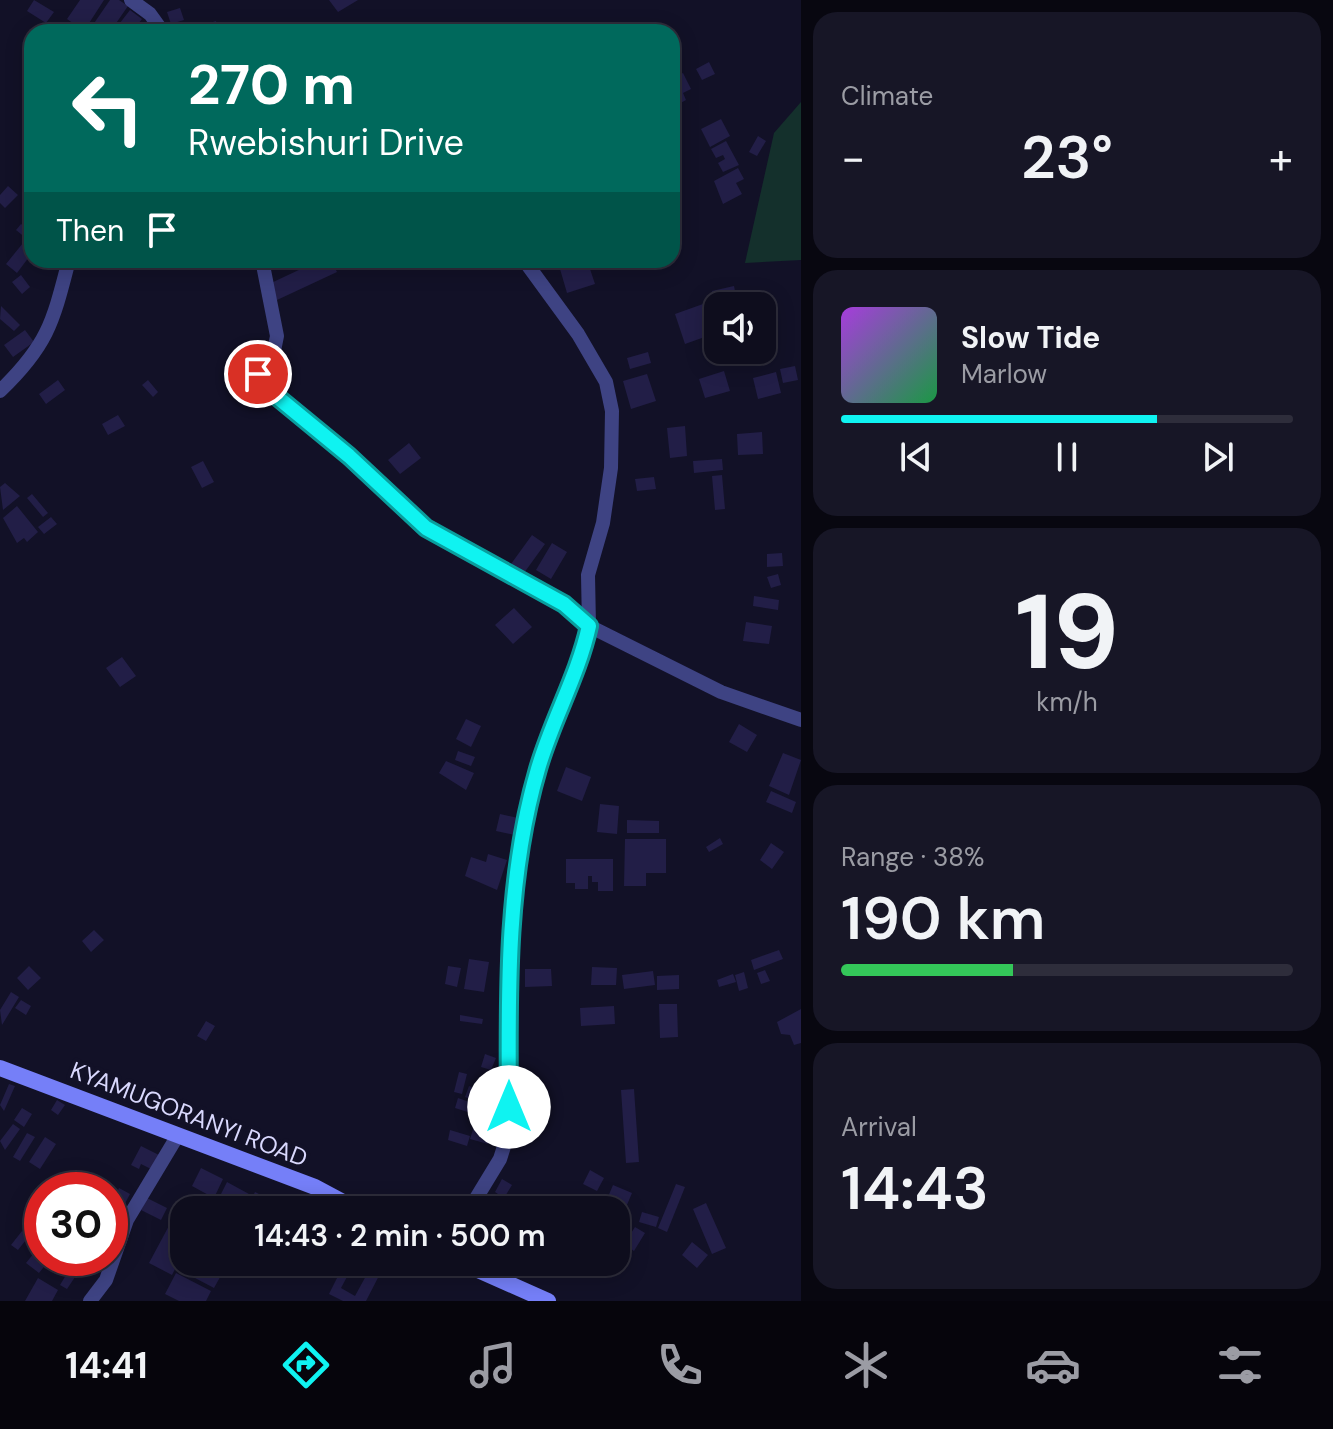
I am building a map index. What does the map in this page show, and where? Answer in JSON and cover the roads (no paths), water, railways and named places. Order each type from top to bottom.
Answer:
[{"type":"street","points":[[131,0],[151,7]]},
{"type":"street","points":[[0,391],[38,351],[50,331],[67,268]]},
{"type":"street","points":[[264,268],[277,336],[274,351],[258,374],[259,382],[349,456],[426,528],[564,604],[589,626],[721,692],[801,720]]},
{"type":"street","points":[[478,1196],[500,1159],[509,1131],[508,982],[517,867],[538,768],[583,654],[589,626],[588,575],[603,523],[611,468],[612,411],[606,382],[597,363],[530,268]]},
{"type":"street","name":"KYAMUGORANYI ROAD","points":[[0,1068],[332,1196]]},
{"type":"street","points":[[90,1301],[106,1280],[127,1220],[178,1135]]},
{"type":"street","points":[[492,1276],[548,1301]]}]
